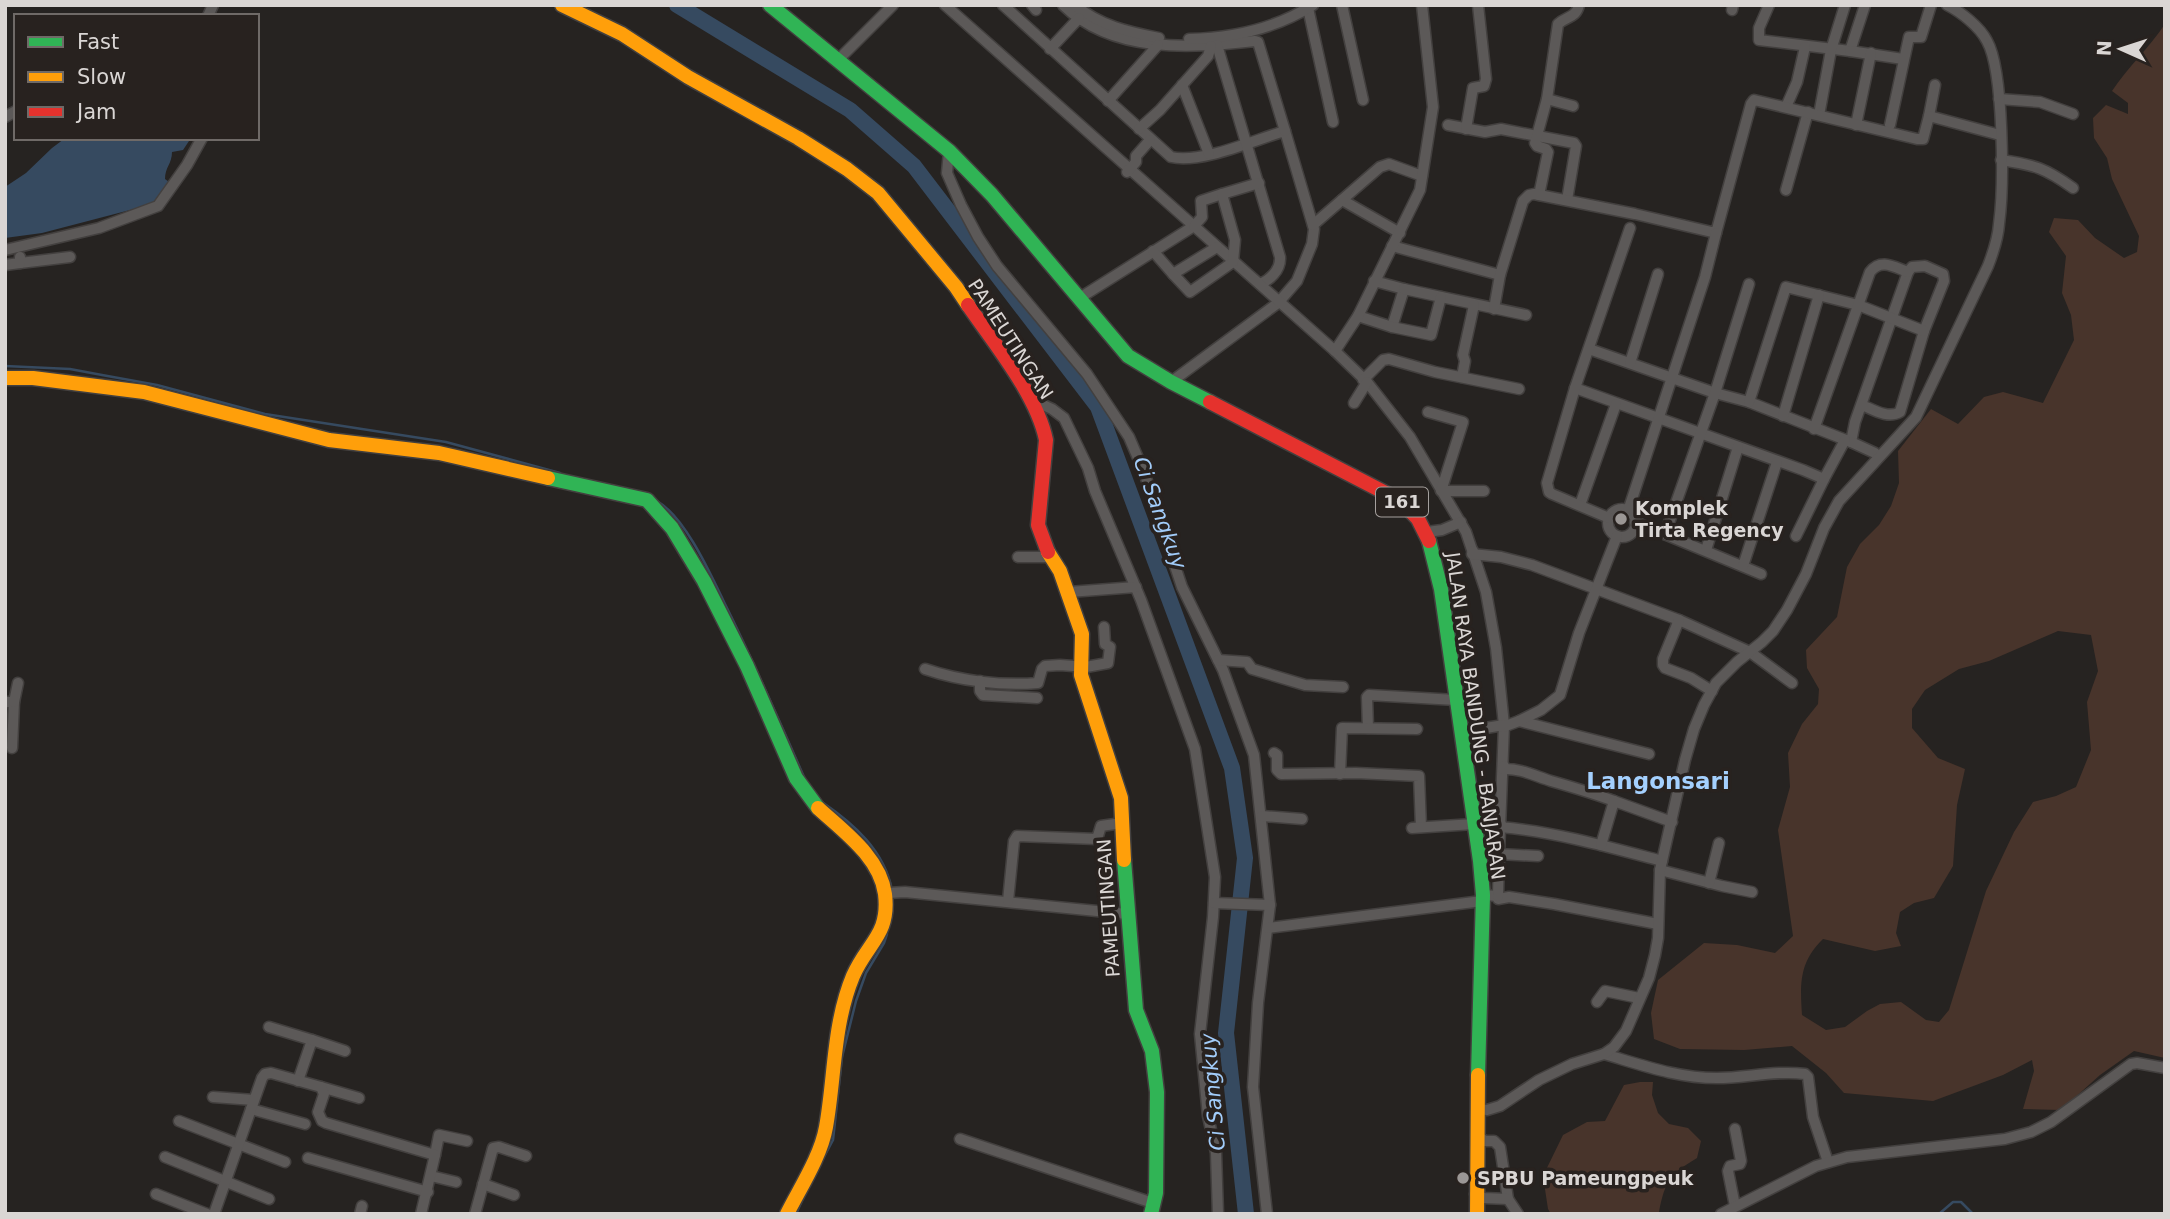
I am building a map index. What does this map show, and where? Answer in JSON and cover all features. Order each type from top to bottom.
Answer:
[{"type":"street","name":"PAMEUTINGAN","points":[[562,5],[622,34],[688,77],[798,138],[847,169],[877,193],[956,287],[1030,400],[1044,430],[1045,440],[1038,525],[1050,556],[1069,592],[1082,634],[1080,667],[1122,797],[1127,914],[1136,1010],[1153,1051],[1155,1066],[1157,1149],[1152,1208]]},
{"type":"street","name":"JALAN RAYA BANDUNG - BANJARAN","points":[[770,5],[949,150],[992,195],[1128,356],[1171,382],[1401,501],[1416,514],[1427,532],[1441,589],[1474,824],[1488,897],[1476,1135],[1477,1214]]},
{"type":"street","points":[[838,60],[893,5]]},
{"type":"street","points":[[945,5],[1365,380],[1410,437],[1443,490],[1461,522],[1472,554],[1501,557],[1532,565],[1679,620],[1750,652],[1792,683]]},
{"type":"street","points":[[1003,5],[1171,157],[1181,159],[1209,154],[1285,131]]},
{"type":"street","points":[[1063,5],[1079,18],[1117,36],[1158,44],[1214,46],[1258,42],[1313,225],[1312,244],[1297,281],[1279,302],[1171,382]]},
{"type":"street","points":[[1075,5],[1091,18],[1116,28],[1163,39],[1209,38],[1251,32],[1276,25],[1310,7],[1334,122]]},
{"type":"street","points":[[1342,5],[1363,100]]},
{"type":"street","points":[[1335,351],[1357,316],[1416,201],[1433,107],[1422,5]]},
{"type":"street","points":[[1466,129],[1473,88],[1483,86],[1486,79],[1478,5]]},
{"type":"street","points":[[1539,195],[1548,152],[1535,145],[1547,99],[1558,24],[1572,18],[1579,5]]},
{"type":"street","points":[[1769,5],[1759,28],[1759,40],[1871,53],[1903,60]]},
{"type":"street","points":[[1889,125],[1909,37],[1921,37],[1931,5]]},
{"type":"street","points":[[1786,190],[1813,114],[1845,7],[1863,10],[1850,51]]},
{"type":"street","points":[[1477,1109],[1487,1110],[1500,1106],[1539,1080],[1572,1064],[1604,1054],[1614,1047],[1626,1031],[1656,955],[1661,865],[1693,729],[1712,691],[1727,671],[1773,631],[1787,610],[1807,574],[1833,509],[1908,427],[1920,409],[1988,267],[1996,245],[2000,221],[2001,160],[1994,57],[1980,30],[1953,7]]},
{"type":"street","points":[[1050,49],[1079,18]]},
{"type":"street","points":[[1108,101],[1158,44]]},
{"type":"street","points":[[1139,129],[1182,85],[1214,46]]},
{"type":"street","points":[[1214,46],[1259,183],[1281,263],[1278,272],[1259,285]]},
{"type":"street","points":[[1786,107],[1797,82],[1805,47]]},
{"type":"street","points":[[1856,125],[1871,53]]},
{"type":"street","points":[[1182,85],[1209,154]]},
{"type":"street","points":[[1629,511],[1705,277],[1751,104],[1758,100],[1921,139],[1926,134],[1935,85]]},
{"type":"street","points":[[1547,99],[1573,106]]},
{"type":"street","points":[[1998,99],[2040,102],[2073,114]]},
{"type":"street","points":[[1929,116],[2000,135]]},
{"type":"street","points":[[1448,125],[1485,132],[1501,129],[1575,144],[1567,200]]},
{"type":"street","points":[[5,250],[99,228],[158,206],[201,140]]},
{"type":"street","points":[[1128,170],[1127,172],[1150,140]]},
{"type":"street","points":[[949,150],[947,173],[978,237],[997,266],[1087,374],[1129,437],[1144,472],[1182,587],[1218,660],[1254,755],[1262,816],[1268,928],[1258,1003],[1253,1087],[1267,1214]]},
{"type":"street","points":[[2001,160],[2045,169],[2073,188]]},
{"type":"street","points":[[1313,225],[1362,180],[1384,165],[1389,164],[1422,176]]},
{"type":"street","points":[[1079,299],[1194,226],[1202,217],[1202,201],[1259,183]]},
{"type":"street","points":[[1153,251],[1187,292],[1191,292],[1233,262],[1235,240],[1222,194]]},
{"type":"street","points":[[1494,309],[1500,275],[1523,201],[1529,195],[1567,200],[1716,233]]},
{"type":"street","points":[[1342,200],[1400,233]]},
{"type":"street","points":[[1609,518],[1552,495],[1547,488],[1575,388],[1630,228]]},
{"type":"street","points":[[1392,246],[1500,275]]},
{"type":"street","points":[[19,247],[20,262]]},
{"type":"street","points":[[1172,274],[1217,247]]},
{"type":"street","points":[[5,265],[70,257]]},
{"type":"street","points":[[1814,429],[1870,272],[1878,264],[1887,264],[1908,272]]},
{"type":"street","points":[[1796,536],[1824,479],[1848,441],[1908,272],[1912,267],[1925,266],[1943,274],[1945,277],[1924,331],[1900,412],[1887,415],[1862,405]]},
{"type":"street","points":[[1630,363],[1658,274]]},
{"type":"street","points":[[1374,281],[1526,315]]},
{"type":"street","points":[[1665,534],[1715,393],[1749,284]]},
{"type":"street","points":[[1749,402],[1786,287],[1858,305],[1924,331]]},
{"type":"street","points":[[1392,327],[1404,289]]},
{"type":"street","points":[[1783,416],[1819,295]]},
{"type":"street","points":[[1357,316],[1431,335],[1441,297]]},
{"type":"street","points":[[1462,377],[1465,361],[1463,355],[1474,305]]},
{"type":"street","points":[[1589,349],[1715,393],[1749,402],[1875,453]]},
{"type":"street","points":[[1354,403],[1363,380],[1385,359],[1519,390]]},
{"type":"street","points":[[5,378],[46,379],[144,392],[329,440],[439,453],[647,500],[672,528],[704,580],[747,666],[796,778],[818,808],[847,834],[878,872],[890,893],[885,921],[875,943],[854,974],[845,1002],[833,1059],[826,1128],[821,1145],[787,1214]]},
{"type":"street","points":[[1575,388],[1824,479]]},
{"type":"street","points":[[1030,400],[1052,409],[1064,418],[1088,468],[1095,491],[1136,587],[1195,749],[1215,877],[1216,904],[1200,1034],[1208,1116],[1216,1153],[1218,1214]]},
{"type":"street","points":[[1580,505],[1616,404]]},
{"type":"street","points":[[1428,412],[1463,422],[1441,491],[1443,490]]},
{"type":"street","points":[[1706,550],[1738,447]]},
{"type":"street","points":[[1742,566],[1777,461]]},
{"type":"street","points":[[1443,490],[1484,491]]},
{"type":"street","points":[[1619,509],[1629,511],[1635,522],[1632,532],[1617,536],[1608,527],[1609,518],[1619,509]]},
{"type":"street","points":[[1427,532],[1461,522]]},
{"type":"street","points":[[1635,522],[1761,574]]},
{"type":"street","points":[[1461,732],[1504,725],[1503,727],[1520,721],[1550,704],[1559,695],[1595,590],[1617,536]]},
{"type":"street","points":[[1473,551],[1491,614],[1504,725],[1499,851],[1488,897]]},
{"type":"street","points":[[1018,558],[1050,556]]},
{"type":"street","points":[[1069,592],[1136,587]]},
{"type":"street","points":[[1679,620],[1666,650],[1663,665],[1712,691]]},
{"type":"street","points":[[925,669],[965,680],[1035,683],[1040,680],[1045,666],[1080,667],[1108,663],[1110,647],[1105,644],[1104,627]]},
{"type":"street","points":[[1218,660],[1247,662],[1252,668],[1305,685],[1343,687]]},
{"type":"street","points":[[980,681],[983,695],[1037,698]]},
{"type":"street","points":[[12,748],[10,702],[18,683]]},
{"type":"street","points":[[1368,728],[1369,695],[1456,701]]},
{"type":"street","points":[[1520,721],[1649,754]]},
{"type":"street","points":[[1339,774],[1342,728],[1417,729]]},
{"type":"street","points":[[1274,753],[1278,755],[1279,773],[1419,776],[1417,827],[1474,824]]},
{"type":"street","points":[[1504,766],[1503,769],[1516,769],[1553,782],[1576,786],[1672,822]]},
{"type":"street","points":[[1601,845],[1614,801]]},
{"type":"street","points":[[1262,816],[1302,819]]},
{"type":"street","points":[[1008,901],[1014,841],[1017,836],[1097,839],[1102,826],[1122,823]]},
{"type":"street","points":[[1501,824],[1500,827],[1541,831],[1601,845],[1709,883],[1752,892]]},
{"type":"street","points":[[1709,883],[1718,843]]},
{"type":"street","points":[[1499,851],[1499,854],[1538,856]]},
{"type":"street","points":[[890,893],[1008,901],[1127,914]]},
{"type":"street","points":[[1268,928],[1488,897],[1509,897],[1554,904],[1658,924]]},
{"type":"street","points":[[1216,904],[1268,905]]},
{"type":"street","points":[[1597,1002],[1605,991],[1639,998]]},
{"type":"street","points":[[269,1027],[345,1051]]},
{"type":"street","points":[[298,1081],[312,1040]]},
{"type":"street","points":[[1604,1054],[1683,1076],[1718,1078],[1805,1074],[1808,1077],[1813,1117],[1828,1162]]},
{"type":"street","points":[[1721,1214],[1828,1162],[1867,1153],[2017,1137],[2042,1128],[2131,1064],[2165,1068]]},
{"type":"street","points":[[214,1214],[265,1074],[271,1073],[359,1098]]},
{"type":"street","points":[[321,1087],[324,1094],[318,1112],[326,1124],[435,1155]]},
{"type":"street","points":[[214,1097],[252,1105],[305,1124]]},
{"type":"street","points":[[179,1121],[285,1162]]},
{"type":"street","points":[[1735,1129],[1741,1161],[1740,1164],[1730,1166],[1728,1171],[1735,1206]]},
{"type":"street","points":[[421,1214],[439,1135],[467,1141]]},
{"type":"street","points":[[1476,1135],[1485,1141],[1494,1141],[1500,1147],[1508,1199],[1518,1214]]},
{"type":"street","points":[[960,1139],[1152,1208]]},
{"type":"street","points":[[475,1214],[493,1147],[526,1156]]},
{"type":"street","points":[[165,1157],[269,1199]]},
{"type":"street","points":[[308,1158],[428,1192]]},
{"type":"street","points":[[431,1176],[456,1182]]},
{"type":"street","points":[[483,1184],[514,1195]]},
{"type":"street","points":[[156,1194],[207,1214]]},
{"type":"street","points":[[1475,1194],[1484,1198],[1508,1199]]},
{"type":"shaded area","points":[[2165,24],[2165,1058],[2134,1051],[2100,1075],[2061,1110],[2023,1109],[2034,1071],[2032,1060],[2003,1075],[1933,1101],[1844,1093],[1826,1073],[1792,1046],[1744,1050],[1680,1049],[1654,1039],[1651,1013],[1658,980],[1704,943],[1737,945],[1775,953],[1793,936],[1778,830],[1790,787],[1788,753],[1802,724],[1818,704],[1819,689],[1807,668],[1806,650],[1837,617],[1847,567],[1860,544],[1879,525],[1891,506],[1899,483],[1898,451],[1931,409],[1958,424],[1984,397],[2003,392],[2043,403],[2074,340],[2071,315],[2062,293],[2066,256],[2049,232],[2054,218],[2078,220],[2095,238],[2124,258],[2137,252],[2139,236],[2112,179],[2107,158],[2094,138],[2093,118],[2106,105],[2128,114],[2128,103],[2112,91]],"holes":[[[2058,631],[2091,635],[2098,671],[2087,702],[2091,750],[2076,787],[2033,802],[2014,832],[1986,891],[1949,1010],[1939,1022],[1926,1020],[1901,1002],[1880,1004],[1845,1027],[1826,1030],[1802,1015],[1801,993],[1805,965],[1823,939],[1875,951],[1901,946],[1896,933],[1900,912],[1914,903],[1934,898],[1953,866],[1957,805],[1965,769],[1938,758],[1912,728],[1912,709],[1925,690],[1959,669],[1989,661]]]},
{"type":"shaded area","points":[[1653,1082],[1652,1095],[1658,1113],[1669,1124],[1688,1128],[1701,1141],[1697,1158],[1670,1179],[1656,1214],[1551,1214],[1543,1176],[1563,1135],[1587,1122],[1605,1121],[1624,1085]]},
{"type":"water","points":[[63,140],[190,140],[183,150],[172,152],[165,175],[169,182],[153,204],[42,233],[5,238],[5,187],[26,173]]},
{"type":"waterway","name":"Ci Sangkuy","points":[[677,5],[850,110],[914,166],[1098,407],[1232,768],[1245,858],[1226,1033],[1246,1214]]},
{"type":"waterway","points":[[5,366],[70,369],[157,385],[265,414],[446,442],[560,473]]},
{"type":"waterway","points":[[657,501],[677,519],[704,562],[804,777]]},
{"type":"waterway","points":[[822,802],[845,819],[875,850],[892,890]]},
{"type":"waterway","points":[[892,914],[893,896]]},
{"type":"waterway","points":[[796,1214],[833,1140],[842,1057],[856,1001],[866,973],[887,934]]},
{"type":"waterway","points":[[1939,1214],[1953,1202],[1961,1202],[1973,1214]]},
{"type":"traffic: fast","points":[[770,5],[949,151],[992,195],[1128,356],[1210,402]]},
{"type":"traffic: fast","points":[[548,478],[647,500],[672,528],[704,581],[747,666],[796,778],[818,808]]},
{"type":"traffic: fast","points":[[1429,541],[1441,589],[1480,861],[1483,895],[1478,1075]]},
{"type":"traffic: fast","points":[[1124,860],[1136,1010],[1152,1051],[1157,1092],[1156,1193],[1151,1214]]},
{"type":"traffic: slow","points":[[562,5],[622,34],[688,77],[798,138],[847,169],[878,193],[968,305]]},
{"type":"traffic: slow","points":[[5,378],[33,378],[144,392],[329,440],[439,453],[548,478]]},
{"type":"traffic: slow","points":[[1048,552],[1060,571],[1082,634],[1081,675],[1121,798],[1124,860]]},
{"type":"traffic: slow","points":[[787,1214],[815,1160],[826,1127],[838,1032],[846,994],[853,976],[881,929],[886,908],[882,881],[876,868],[859,846],[818,808]]},
{"type":"traffic: slow","points":[[1477,1214],[1478,1075]]},
{"type":"traffic: jam","points":[[968,305],[1013,370],[1034,405],[1041,423],[1046,440],[1038,525],[1048,552]]},
{"type":"traffic: jam","points":[[1210,402],[1401,501],[1418,519],[1429,541]]},
{"type":"place","name":"Komplek Tirta Regency","points":[[1621,519]]},
{"type":"place","name":"SPBU Pameungpeuk","points":[[1463,1178]]},
{"type":"district","name":"Langonsari","points":[[1658,781]]}]
